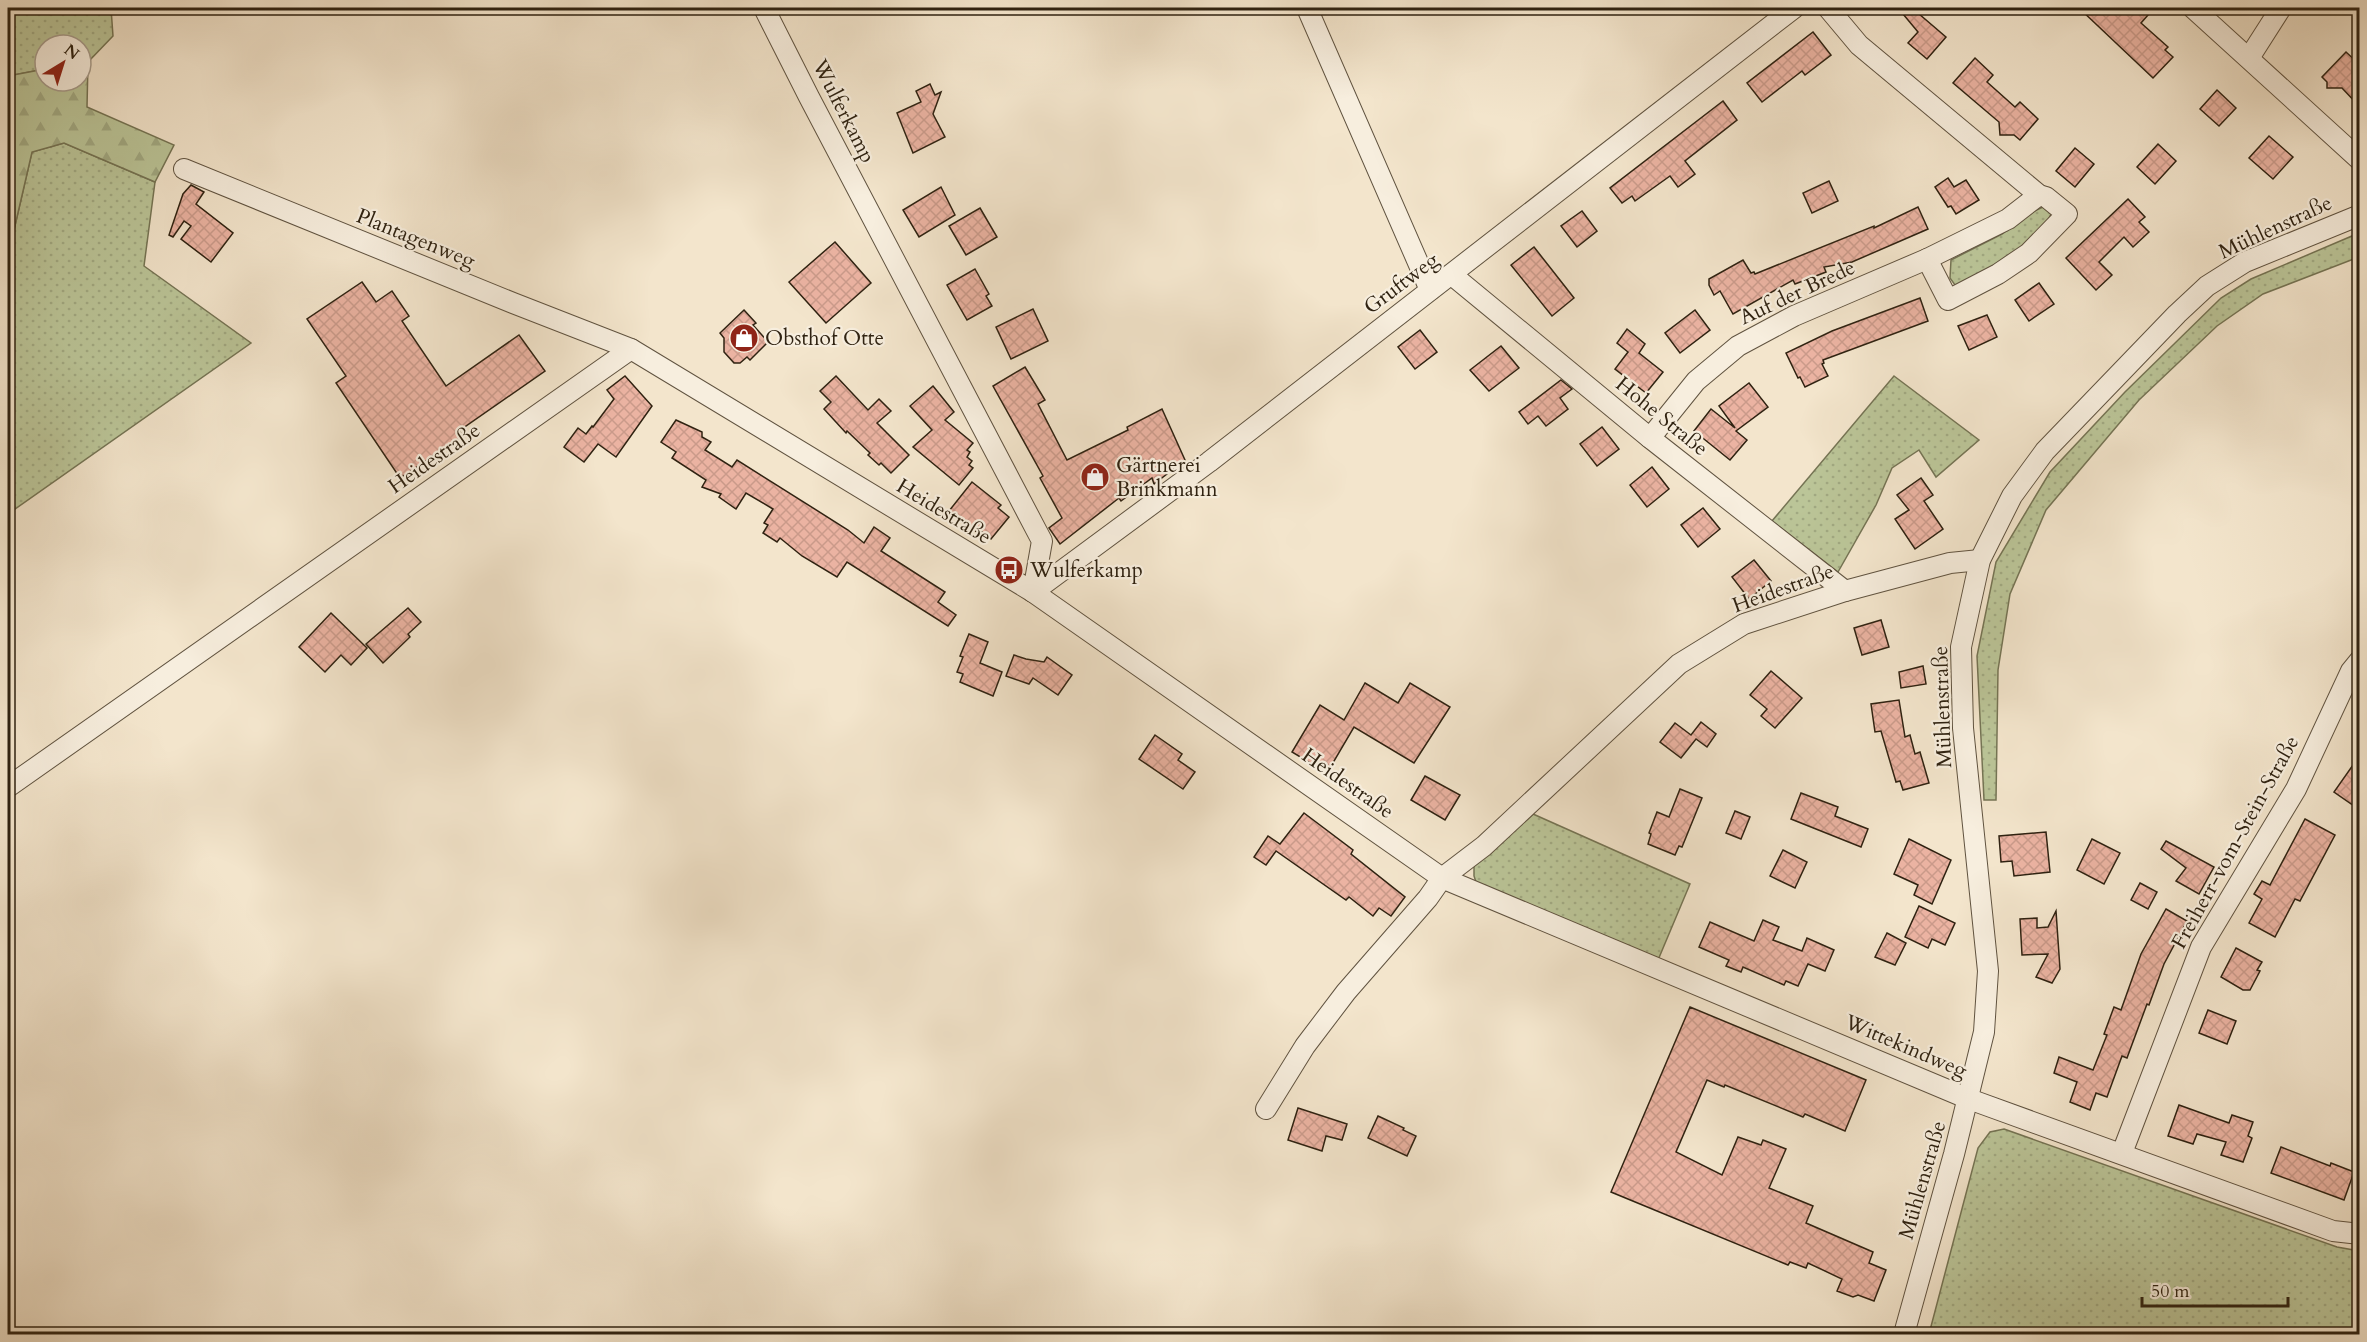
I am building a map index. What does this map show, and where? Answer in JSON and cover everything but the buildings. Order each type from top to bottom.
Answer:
[{"type":"street","name":"Wulferkamp","points":[[764,8],[1042,541],[1033,592]]},
{"type":"street","points":[[1307,8],[1430,290]]},
{"type":"street","name":"Gruftweg","points":[[1033,592],[1185,480],[1794,8]]},
{"type":"street","points":[[1828,8],[1859,45],[2038,195],[2046,197],[2067,214],[2030,253],[1998,274],[1948,300],[1927,259]]},
{"type":"street","points":[[2193,8],[2360,159]]},
{"type":"street","points":[[2249,58],[2282,8]]},
{"type":"street","name":"Plantagenweg","points":[[184,169],[631,349]]},
{"type":"street","name":"Auf der Brede","points":[[1650,438],[1696,381],[1738,346],[1794,316],[1927,259],[2008,219],[2038,195]]},
{"type":"street","name":"Mühlenstraße","points":[[1904,1335],[1969,1099],[1984,1032],[1988,971],[1964,728],[1961,648],[1980,560],[2012,496],[2045,451],[2200,293],[2245,262],[2360,215]]},
{"type":"street","name":"Hohe Straße","points":[[1452,274],[1650,438],[1845,591]]},
{"type":"street","name":"Heidestraße","points":[[8,787],[631,349],[1033,592],[1442,878],[1484,846],[1679,664],[1744,624],[1845,591],[1950,563],[1980,560]]},
{"type":"street","name":"Freiherr-vom-Stein-Straße","points":[[2122,1153],[2201,947],[2296,789],[2351,671],[2360,660]]},
{"type":"street","points":[[1266,1109],[1305,1047],[1340,1001],[1428,898],[1442,878]]},
{"type":"street","name":"Wittekindweg","points":[[1442,878],[1969,1099],[2333,1231],[2360,1234]]},
{"type":"green space","points":[[8,8],[111,8],[113,36],[93,57],[93,33],[33,33],[33,71],[8,76]]},
{"type":"green space","points":[[33,71],[33,93],[87,93],[87,107],[174,145],[155,182],[64,143],[32,152],[8,256],[8,76]]},
{"type":"green space","points":[[64,143],[155,182],[144,266],[251,343],[8,514],[8,256],[32,152]]},
{"type":"green space","points":[[2043,207],[2051,214],[2036,236],[1995,268],[1955,285],[1950,278],[1951,260],[2002,234],[2032,212]]},
{"type":"green space","points":[[2359,233],[2359,257],[2263,294],[2217,326],[2139,400],[2046,510],[2010,594],[1998,670],[1996,800],[1984,800],[1977,656],[1996,562],[2050,472],[2125,392],[2221,298],[2251,279]]},
{"type":"green space","points":[[1894,376],[1979,440],[1936,477],[1919,450],[1892,468],[1876,505],[1838,572],[1772,521]]},
{"type":"green space","points":[[1533,814],[1690,884],[1658,960],[1477,885],[1474,866]]},
{"type":"green space","points":[[2004,1129],[2337,1247],[2359,1251],[2359,1334],[1929,1334],[1978,1148],[1990,1132]]},
{"type":"place","name":"Obsthof Otte","points":[[744,338]]},
{"type":"place","name":"Gärtnerei Brinkmann","points":[[1095,477]]},
{"type":"place","name":"Wulferkamp","points":[[1009,570]]}]
